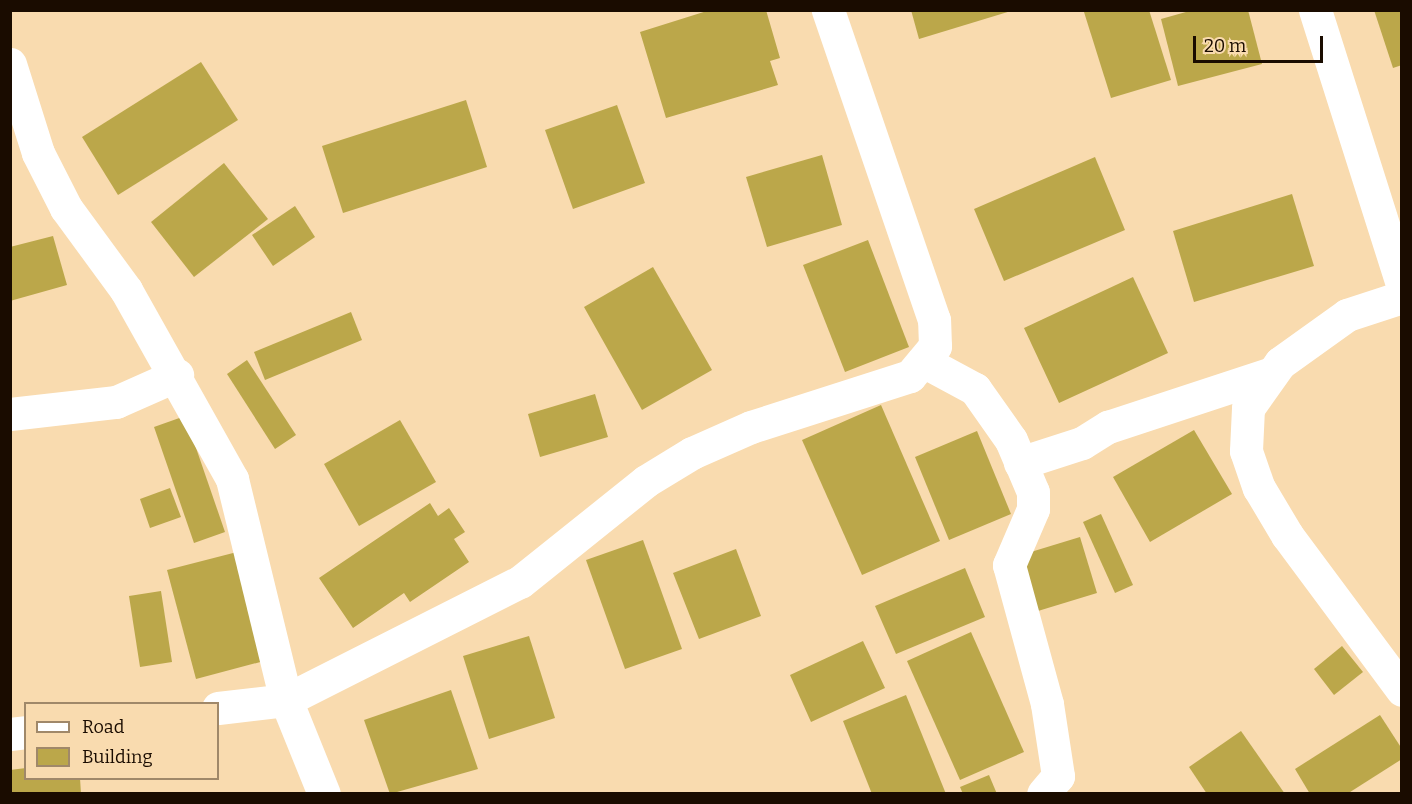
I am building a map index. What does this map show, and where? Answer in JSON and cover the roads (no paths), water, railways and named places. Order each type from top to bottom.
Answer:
[{"type":"street","points":[[219,708],[286,700],[520,582],[646,480],[692,453],[752,427],[909,376],[923,361],[935,346],[934,320],[828,10]]},
{"type":"street","points":[[1315,10],[1401,285]]},
{"type":"street","points":[[10,64],[38,153],[66,208],[126,290],[177,375],[232,478],[286,700],[324,794]]},
{"type":"street","points":[[1401,297],[1347,315],[1272,374],[1248,408],[1246,451],[1259,488],[1287,536],[1401,690]]},
{"type":"street","points":[[923,361],[975,389],[1011,440],[1033,509],[1010,565],[1047,704],[1058,776],[1043,794]]},
{"type":"street","points":[[1020,463],[1082,443],[1108,427],[1272,374]]},
{"type":"street","points":[[10,414],[116,402],[177,375]]}]
